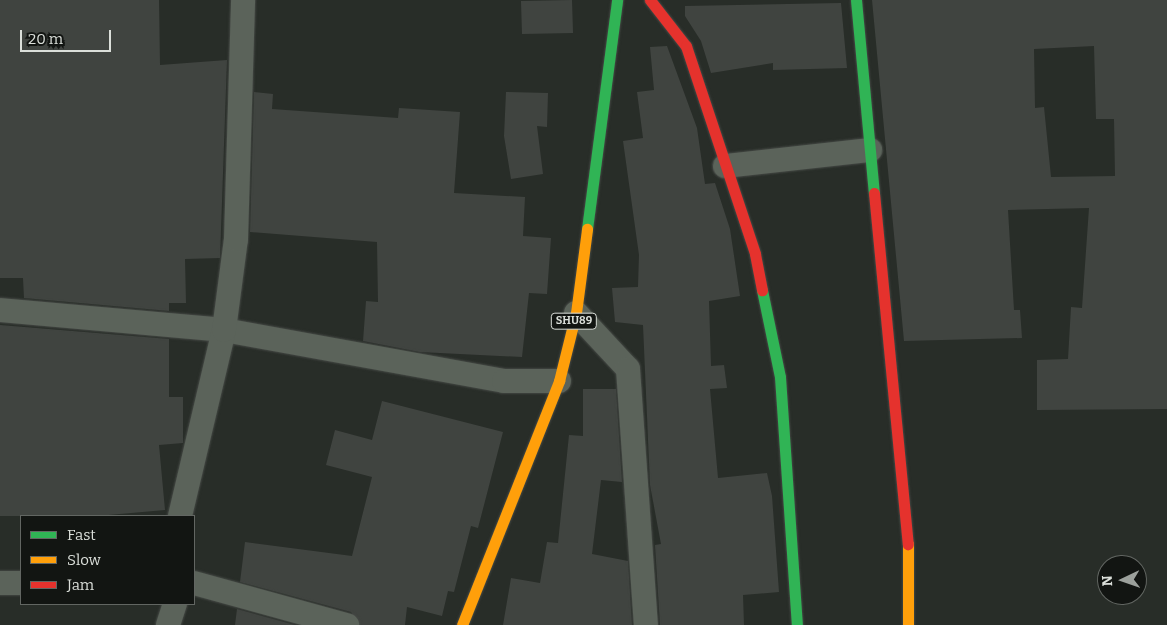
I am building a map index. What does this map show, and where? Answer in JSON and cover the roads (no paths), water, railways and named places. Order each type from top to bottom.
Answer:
[{"type":"street","points":[[180,515],[224,330],[236,239],[243,0]]},
{"type":"street","name":"SHU89","points":[[462,625],[559,381],[576,313],[616,0]]},
{"type":"street","points":[[650,0],[686,46],[755,254],[780,377],[797,625]]},
{"type":"street","points":[[856,0],[908,546],[908,625]]},
{"type":"street","points":[[725,166],[870,150]]},
{"type":"street","points":[[0,310],[224,330],[504,381],[559,381]]},
{"type":"street","points":[[576,313],[628,369],[646,625]]},
{"type":"street","points":[[0,584],[20,583]]},
{"type":"street","points":[[195,583],[287,617],[347,625]]},
{"type":"street","points":[[168,625],[176,605]]}]
